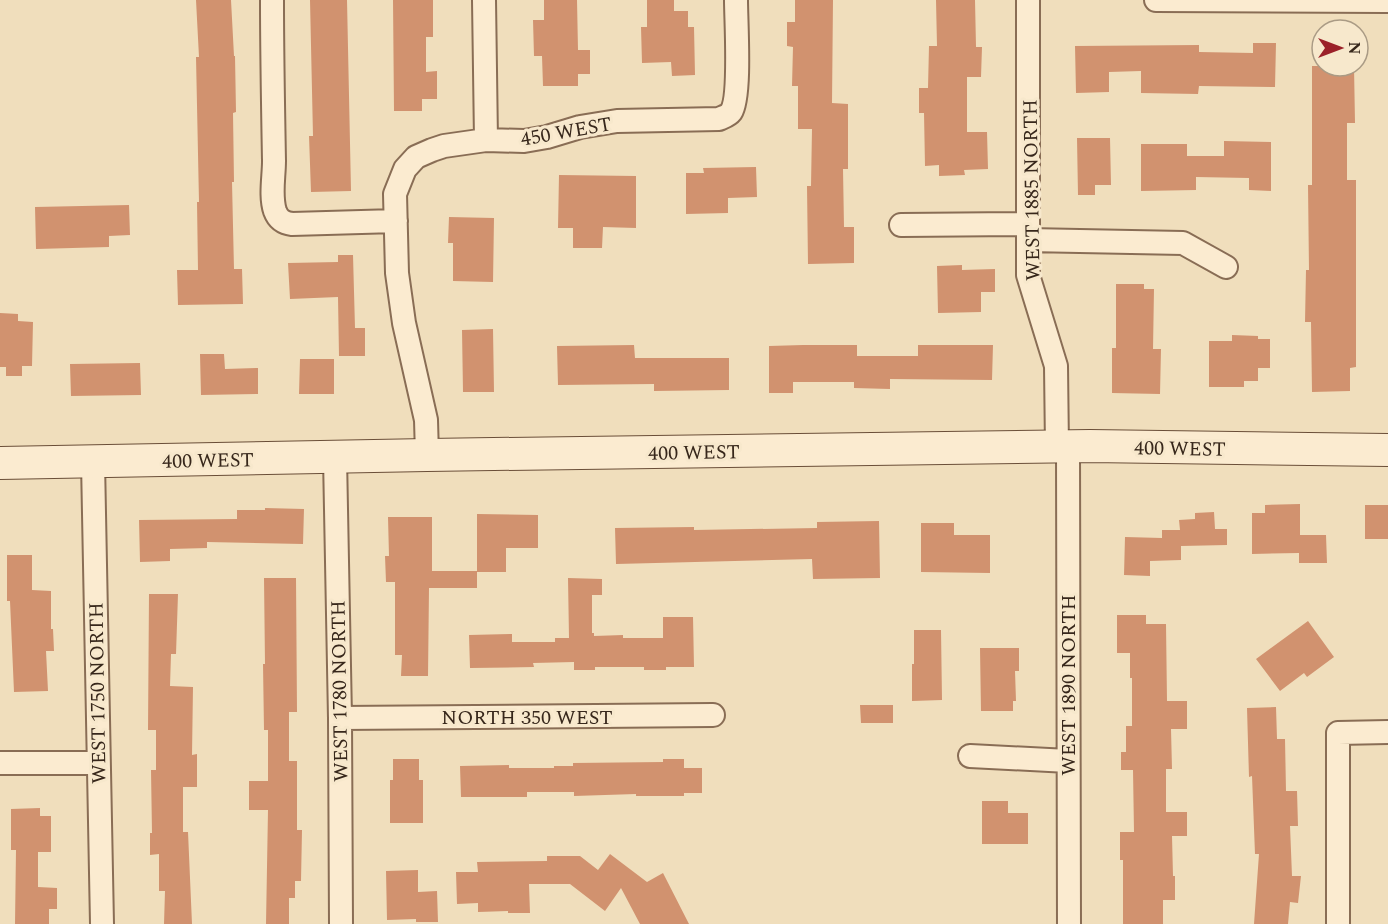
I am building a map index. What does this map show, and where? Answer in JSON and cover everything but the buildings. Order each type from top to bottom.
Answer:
[{"type":"street","points":[[272,0],[273,202],[275,213],[281,220],[292,224],[396,221],[399,283],[404,323],[426,420],[427,455]]},
{"type":"street","points":[[484,0],[486,140]]},
{"type":"street","name":"450 WEST","points":[[396,221],[395,194],[405,169],[416,157],[444,146],[486,140],[524,141],[580,127],[617,122],[719,119],[728,115],[735,101],[737,85],[736,0]]},
{"type":"street","name":"WEST 1885 NORTH","points":[[1028,0],[1028,275],[1056,366],[1062,447]]},
{"type":"street","points":[[1156,0],[1388,1]]},
{"type":"street","points":[[901,225],[1183,243],[1226,267]]},
{"type":"street","name":"400 WEST","points":[[0,463],[1062,447],[1388,450]]},
{"type":"street","name":"WEST 1890 NORTH","points":[[1062,447],[1069,924]]},
{"type":"street","name":"WEST 1780 NORTH","points":[[335,457],[341,924]]},
{"type":"street","name":"WEST 1750 NORTH","points":[[93,462],[102,924]]},
{"type":"street","name":"NORTH 350 WEST","points":[[340,718],[713,715]]},
{"type":"street","points":[[1338,924],[1338,733],[1388,732]]},
{"type":"street","points":[[970,756],[1068,761]]},
{"type":"street","points":[[0,763],[98,763]]}]
